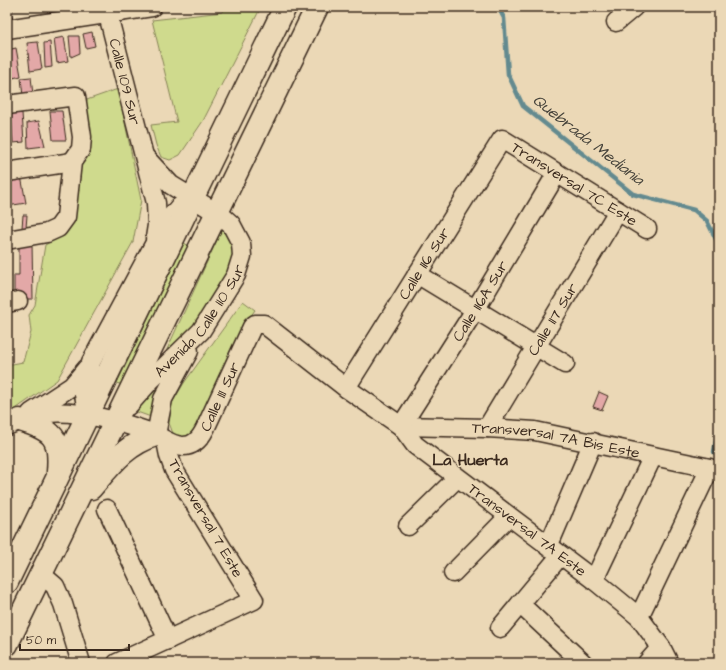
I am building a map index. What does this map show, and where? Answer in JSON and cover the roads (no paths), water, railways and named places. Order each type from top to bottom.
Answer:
[{"type":"highway","points":[[7,582],[285,7]]},
{"type":"highway","name":"Avenida Calle 110 Sur","points":[[7,644],[314,13]]},
{"type":"highway","points":[[14,423],[35,424],[55,437],[59,450],[58,478]]},
{"type":"highway","points":[[72,510],[123,452],[140,440],[161,438]]},
{"type":"street","points":[[7,29],[106,10],[152,7]]},
{"type":"street","points":[[314,13],[330,7]]},
{"type":"street","points":[[616,22],[634,7]]},
{"type":"street","name":"Calle 109 Sur","points":[[106,10],[145,157],[156,209],[157,225],[152,247]]},
{"type":"street","points":[[7,105],[76,96],[82,137],[81,149],[72,162],[66,217],[58,228],[47,233],[7,240]]},
{"type":"street","name":"Transversal 7C Este","points":[[502,139],[647,229]]},
{"type":"street","name":"Calle 116 Sur","points":[[346,388],[502,139]]},
{"type":"street","name":"Calle 109 Sur","points":[[145,157],[171,185],[191,199],[216,213]]},
{"type":"street","points":[[7,172],[72,162]]},
{"type":"street","name":"Calle 116A Sur","points":[[401,426],[475,310],[557,173]]},
{"type":"street","points":[[14,423],[72,386],[91,362],[152,247],[172,215],[191,199]]},
{"type":"street","name":"Calle 117 Sur","points":[[487,428],[618,211]]},
{"type":"street","name":"Avenida Calle 110 Sur","points":[[115,422],[151,380],[201,331],[236,275],[242,256],[241,243],[231,224],[216,213]]},
{"type":"street","points":[[417,274],[565,364]]},
{"type":"street","name":"Transversal 7A Este","points":[[258,323],[264,324],[346,388],[401,426],[415,446],[594,580],[639,618],[665,655]]},
{"type":"street","name":"Calle 111 Sur","points":[[161,438],[175,446],[188,446],[192,445],[202,436],[252,327],[258,323]]},
{"type":"street","points":[[14,423],[47,413],[60,412],[115,422],[161,438],[163,399],[201,331]]},
{"type":"street","points":[[88,416],[84,389],[91,362]]},
{"type":"street","name":"Transversal 7A Bis Este","points":[[401,426],[487,428],[535,431],[593,442],[710,468],[639,618]]},
{"type":"street","name":"Transversal 7 Este","points":[[161,438],[174,470],[254,600],[168,640]]},
{"type":"street","points":[[500,628],[520,604],[554,551],[593,442]]},
{"type":"street","points":[[594,580],[653,456]]},
{"type":"street","points":[[408,526],[457,478]]},
{"type":"street","points":[[107,509],[168,640],[146,657],[117,663]]},
{"type":"street","points":[[453,573],[508,517]]},
{"type":"street","points":[[41,574],[55,586],[63,604],[81,663]]},
{"type":"street","points":[[520,604],[583,663]]},
{"type":"street","points":[[647,663],[665,655]]},
{"type":"waterway","name":"Quebrada Mediania","points":[[498,7],[504,18],[508,74],[523,106],[633,194],[694,210],[707,221],[719,245]]},
{"type":"waterway","points":[[719,427],[714,452],[719,453]]},
{"type":"district","name":"La Huerta","points":[[470,459]]}]
